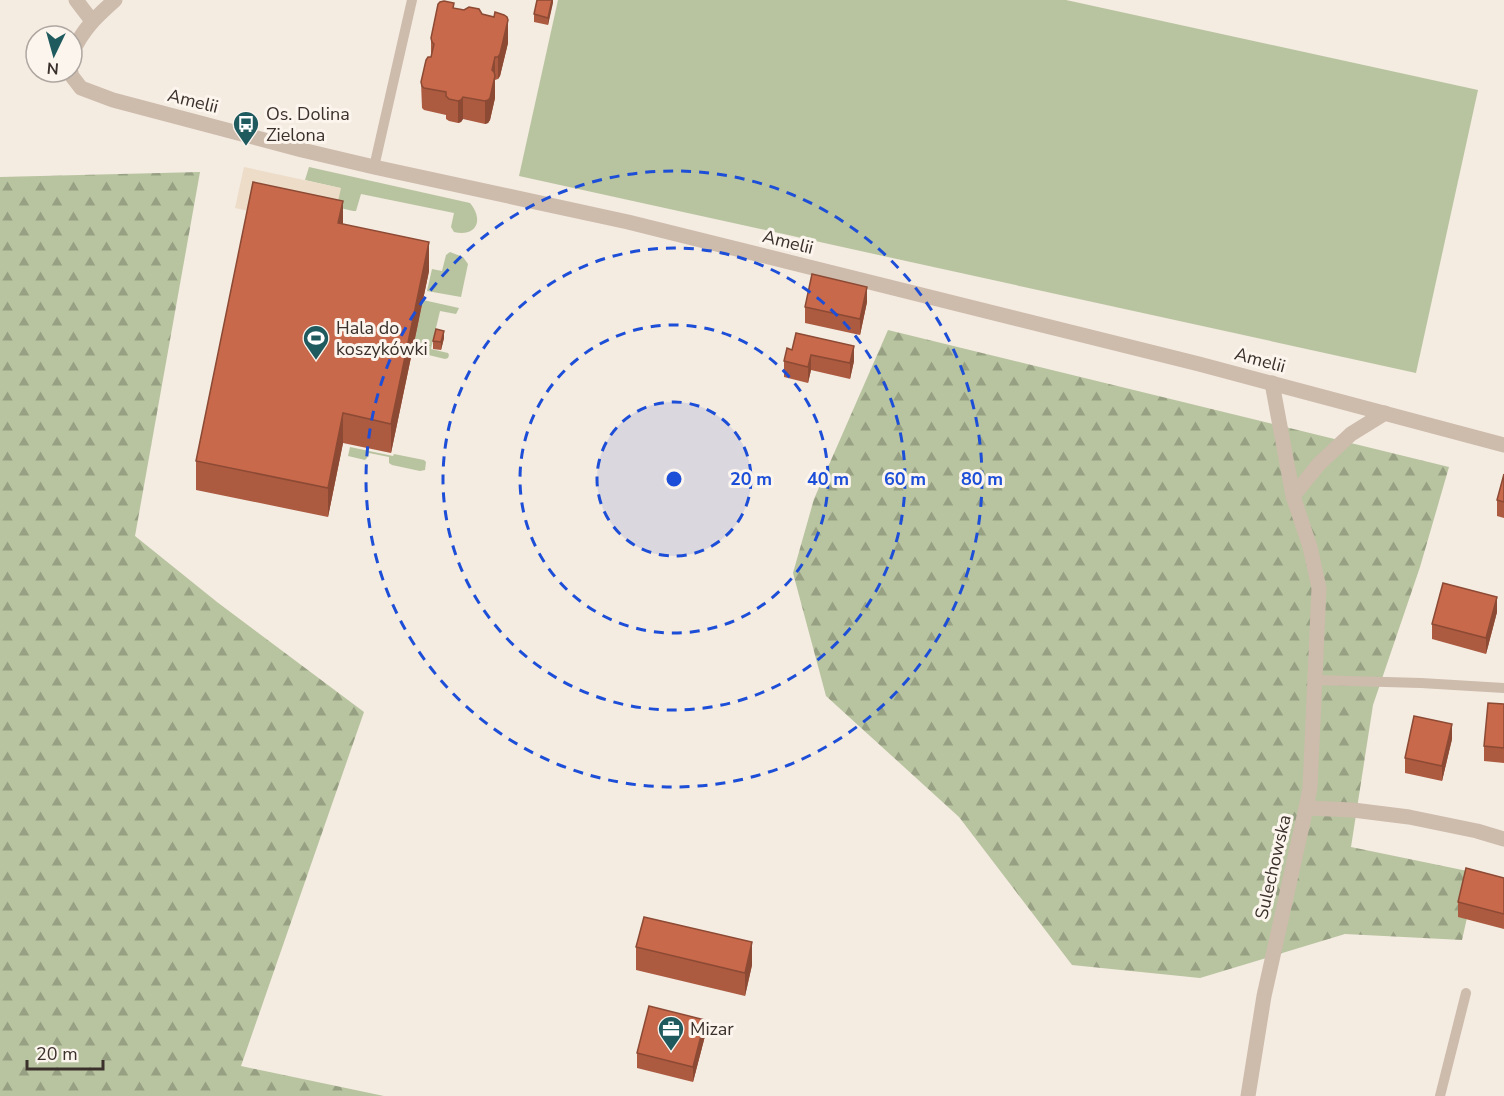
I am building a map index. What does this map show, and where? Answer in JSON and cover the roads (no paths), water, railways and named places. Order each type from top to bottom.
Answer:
[{"type":"street","points":[[76,0],[92,21]]},
{"type":"street","points":[[84,32],[115,0]]},
{"type":"street","name":"Amelii","points":[[78,84],[81,88],[113,100],[302,150],[628,222],[1272,383],[1504,445]]},
{"type":"street","points":[[1272,383],[1293,496],[1310,547],[1318,588],[1310,788],[1306,808]]},
{"type":"street","points":[[1293,496],[1319,464],[1351,434],[1385,413]]},
{"type":"street","name":"Sulechowska","points":[[1248,1096],[1264,996],[1306,808],[1353,810],[1409,817],[1504,839]]},
{"type":"lane","points":[[374,167],[412,0]]},
{"type":"lane","points":[[1314,680],[1504,688]]},
{"type":"lane","points":[[1440,1096],[1466,993]]},
{"type":"place","name":"Os. Dolina Zielona","points":[[246,147]]},
{"type":"place","name":"Hala do koszykówki","points":[[316,361]]},
{"type":"place","name":"Mizar","points":[[671,1052]]}]
